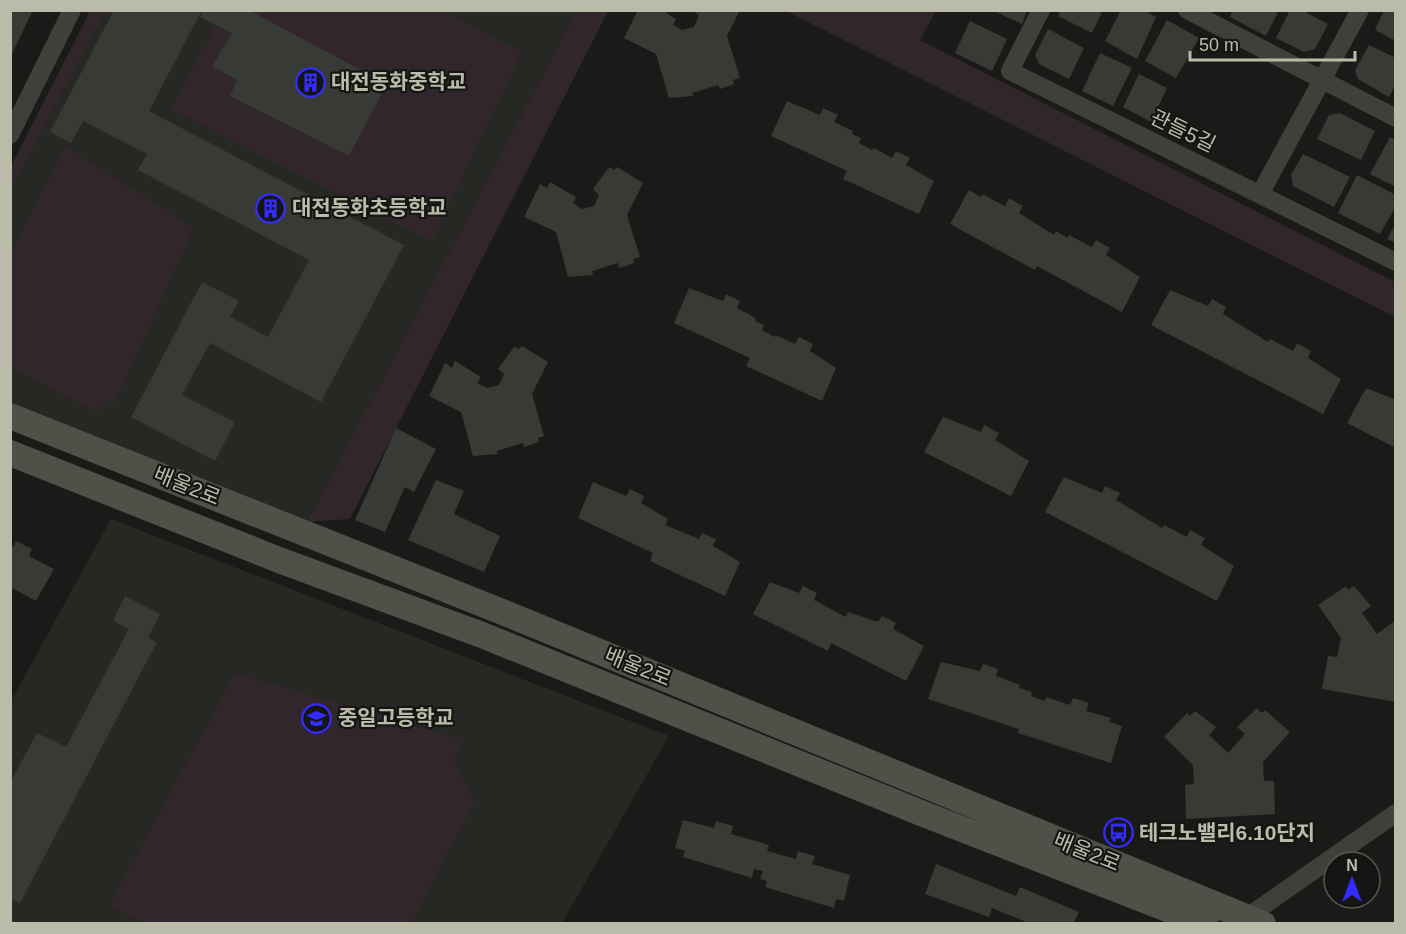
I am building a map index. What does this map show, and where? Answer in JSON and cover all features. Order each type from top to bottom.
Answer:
[{"type":"main road","name":"배울2로","points":[[10,416],[505,613],[1249,921]]},
{"type":"main road","name":"배울2로","points":[[10,453],[279,560],[515,648],[926,815],[1206,924]]},
{"type":"street","points":[[10,135],[72,10]]},
{"type":"street","name":"관들5길","points":[[1041,10],[1010,71],[1395,262]]},
{"type":"street","points":[[1187,10],[1395,118]]},
{"type":"street","points":[[1260,194],[1360,10]]},
{"type":"street","points":[[1249,921],[1395,813]]},
{"type":"shaded area","points":[[90,11],[105,11],[11,191],[11,166]]},
{"type":"shaded area","points":[[105,11],[576,11],[307,522],[11,405],[10,191]]},
{"type":"shaded area","points":[[224,11],[445,11],[522,52],[432,242],[170,109]]},
{"type":"shaded area","points":[[576,11],[608,11],[350,519],[307,522]]},
{"type":"shaded area","points":[[786,11],[936,11],[920,40],[1395,282],[1395,317]]},
{"type":"shaded area","points":[[65,146],[194,228],[114,405],[105,400],[98,413],[11,368],[11,252]]},
{"type":"shaded area","name":"중일고등학교","points":[[111,519],[669,736],[562,923],[11,924],[11,701]]},
{"type":"shaded area","points":[[235,673],[464,740],[454,759],[475,802],[411,923],[143,923],[109,906]]},
{"type":"building","points":[[10,10],[33,10],[10,58]]},
{"type":"building","name":"대전동화초등학교","points":[[114,10],[202,10],[149,111],[404,245],[321,402],[210,343],[182,395],[235,422],[215,461],[131,417],[202,282],[239,301],[230,317],[268,337],[309,260],[138,170],[147,154],[83,121],[71,143],[50,132]]},
{"type":"building","name":"대전동화중학교","points":[[203,10],[249,10],[387,84],[349,156],[230,96],[237,80],[212,66],[232,33],[200,17]]},
{"type":"building","points":[[638,10],[662,10],[676,19],[673,25],[682,30],[694,27],[699,16],[693,10],[740,10],[727,36],[740,78],[733,80],[734,84],[720,89],[718,85],[692,93],[693,96],[669,98],[656,54],[624,38]]},
{"type":"building","points":[[992,10],[1027,10],[1022,24]]},
{"type":"building","points":[[1061,10],[1098,10],[1102,12],[1092,33],[1058,16]]},
{"type":"building","points":[[1121,10],[1143,10],[1156,17],[1137,59],[1105,41]]},
{"type":"building","points":[[1233,10],[1279,10],[1266,36],[1230,17]]},
{"type":"building","points":[[1290,10],[1301,10],[1328,24],[1315,49],[1304,52],[1276,38]]},
{"type":"building","points":[[1384,10],[1396,10],[1396,41],[1375,30]]},
{"type":"building","points":[[1167,20],[1199,38],[1176,78],[1145,61]]},
{"type":"building","points":[[970,21],[1007,39],[992,71],[955,53]]},
{"type":"building","points":[[1048,29],[1084,48],[1069,79],[1039,64],[1035,55]]},
{"type":"building","points":[[1369,45],[1396,58],[1396,84],[1389,97],[1358,79],[1355,70]]},
{"type":"building","points":[[1100,53],[1132,68],[1113,106],[1082,91]]},
{"type":"building","points":[[1139,74],[1167,88],[1151,122],[1123,107]]},
{"type":"building","points":[[787,101],[820,115],[823,108],[838,115],[834,122],[853,131],[852,134],[861,138],[859,143],[892,158],[896,151],[910,158],[906,165],[934,181],[919,214],[843,179],[847,171],[771,136]]},
{"type":"building","points":[[1340,113],[1375,131],[1361,160],[1317,139],[1329,115]]},
{"type":"building","points":[[1390,137],[1396,140],[1396,187],[1370,174]]},
{"type":"building","points":[[1303,154],[1350,177],[1334,207],[1293,186],[1291,175]]},
{"type":"building","points":[[609,167],[614,170],[617,167],[643,183],[627,215],[640,257],[633,259],[634,263],[619,268],[618,263],[592,271],[593,275],[568,277],[556,232],[524,217],[540,184],[547,188],[550,182],[576,197],[573,203],[582,209],[594,206],[599,195],[593,189]]},
{"type":"building","points":[[1357,175],[1396,195],[1396,206],[1380,234],[1338,213]]},
{"type":"building","points":[[969,190],[1005,206],[1009,198],[1023,206],[1019,213],[1054,235],[1056,231],[1068,238],[1069,235],[1092,247],[1096,240],[1110,248],[1106,255],[1140,277],[1122,312],[1037,266],[1035,270],[950,224]]},
{"type":"building","points":[[1396,223],[1396,243],[1387,239]]},
{"type":"building","points":[[689,288],[723,301],[726,294],[740,301],[737,308],[764,325],[762,330],[795,344],[799,337],[813,344],[810,351],[836,368],[822,401],[746,366],[750,358],[674,323]]},
{"type":"building","points":[[1170,290],[1208,306],[1212,299],[1226,307],[1223,314],[1268,342],[1270,339],[1293,351],[1297,343],[1311,351],[1308,358],[1341,379],[1323,414],[1151,325]]},
{"type":"building","points":[[522,346],[548,362],[532,394],[544,436],[538,438],[539,442],[524,447],[523,443],[497,451],[498,454],[473,456],[461,412],[429,396],[445,363],[452,368],[455,361],[481,377],[477,383],[487,388],[499,385],[504,374],[498,369],[514,347],[519,349]]},
{"type":"building","points":[[1366,388],[1396,400],[1396,448],[1347,423]]},
{"type":"building","points":[[943,417],[981,432],[984,425],[999,433],[995,440],[1029,461],[1011,496],[924,452]]},
{"type":"building","points":[[396,428],[436,449],[414,492],[405,487],[385,532],[355,520]]},
{"type":"building","points":[[1064,477],[1102,493],[1105,486],[1120,493],[1116,500],[1162,528],[1164,525],[1187,537],[1190,530],[1205,538],[1201,545],[1234,566],[1217,601],[1045,512]]},
{"type":"building","points":[[436,480],[464,491],[454,514],[500,536],[484,572],[408,540]]},
{"type":"building","points":[[593,482],[626,496],[630,489],[644,496],[641,503],[668,519],[665,525],[699,539],[702,533],[716,539],[713,546],[740,562],[725,596],[650,561],[653,553],[578,518]]},
{"type":"building","points":[[16,541],[32,549],[29,556],[54,569],[36,601],[10,587],[10,546],[13,547]]},
{"type":"building","points":[[770,582],[799,593],[803,586],[817,593],[814,600],[846,617],[848,612],[878,622],[882,616],[896,623],[893,629],[924,646],[906,681],[831,643],[828,651],[753,614]]},
{"type":"building","points":[[1346,586],[1348,590],[1354,586],[1371,606],[1362,613],[1377,634],[1396,620],[1396,702],[1322,689],[1328,656],[1337,657],[1341,638],[1318,605]]},
{"type":"building","points":[[125,596],[160,614],[148,638],[157,642],[20,903],[10,899],[10,783],[37,733],[66,747],[129,629],[113,621]]},
{"type":"building","points":[[941,662],[980,671],[983,664],[998,669],[996,676],[1020,685],[1019,688],[1032,692],[1031,696],[1045,701],[1046,697],[1070,705],[1073,698],[1089,703],[1086,711],[1111,718],[1109,722],[1122,726],[1111,763],[1018,733],[1019,729],[928,699]]},
{"type":"building","points":[[1257,708],[1262,713],[1265,710],[1290,732],[1263,762],[1264,781],[1274,781],[1275,814],[1186,819],[1185,785],[1194,784],[1193,765],[1164,737],[1187,713],[1190,716],[1195,711],[1216,727],[1209,735],[1228,753],[1245,734],[1237,727]]},
{"type":"building","points":[[683,820],[714,828],[716,821],[733,826],[731,834],[769,845],[767,851],[796,859],[798,851],[815,856],[812,864],[850,875],[844,901],[836,899],[834,908],[765,887],[767,881],[760,879],[763,871],[754,869],[752,878],[683,857],[685,851],[675,848]]},
{"type":"building","points":[[936,864],[1016,896],[1020,887],[1079,912],[1073,924],[1031,924],[992,908],[989,917],[925,894]]},
{"type":"place","name":"대전동화중학교","points":[[310,82]]},
{"type":"place","name":"대전동화초등학교","points":[[271,208]]},
{"type":"place","name":"중일고등학교","points":[[317,718]]},
{"type":"place","name":"테크노밸리6.10단지","points":[[1118,833]]}]
